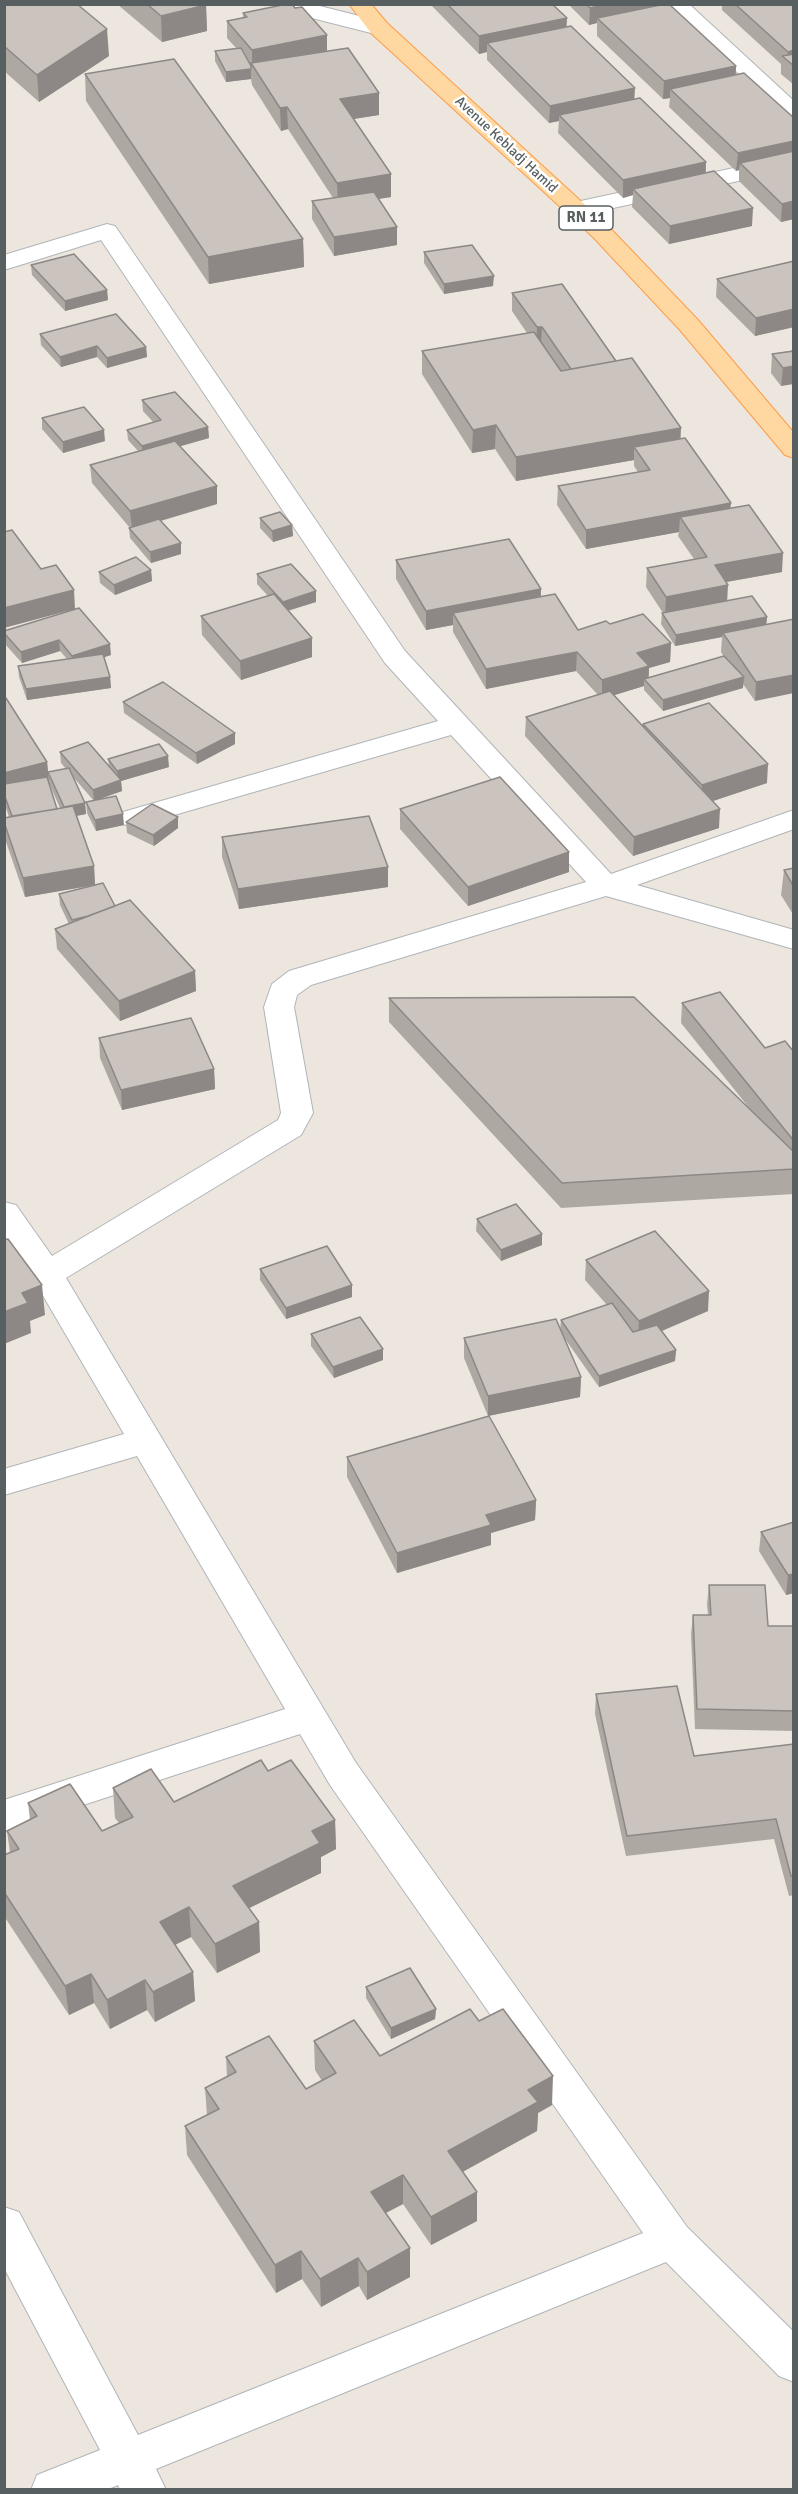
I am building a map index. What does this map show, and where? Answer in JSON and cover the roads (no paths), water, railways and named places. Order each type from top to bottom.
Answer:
[{"type":"main road","name":"Avenue Kebladj Hamid","points":[[359,4],[379,28],[576,209],[689,326],[794,450]]},
{"type":"street","points":[[284,4],[379,28]]},
{"type":"street","points":[[676,4],[794,114]]},
{"type":"street","points":[[576,209],[794,162]]},
{"type":"street","points":[[4,263],[107,231],[395,657],[606,886],[794,940]]},
{"type":"street","points":[[133,818],[457,724]]},
{"type":"street","points":[[47,1274],[290,1127],[297,1113],[279,1007],[284,991],[300,978],[606,886],[794,819]]},
{"type":"street","points":[[4,1213],[47,1274],[343,1774],[672,2240],[794,2362]]},
{"type":"street","points":[[4,1482],[146,1440]]},
{"type":"street","points":[[4,1816],[309,1716]]},
{"type":"street","points":[[4,2225],[135,2474]]},
{"type":"street","points":[[53,2490],[135,2474],[672,2240]]}]
